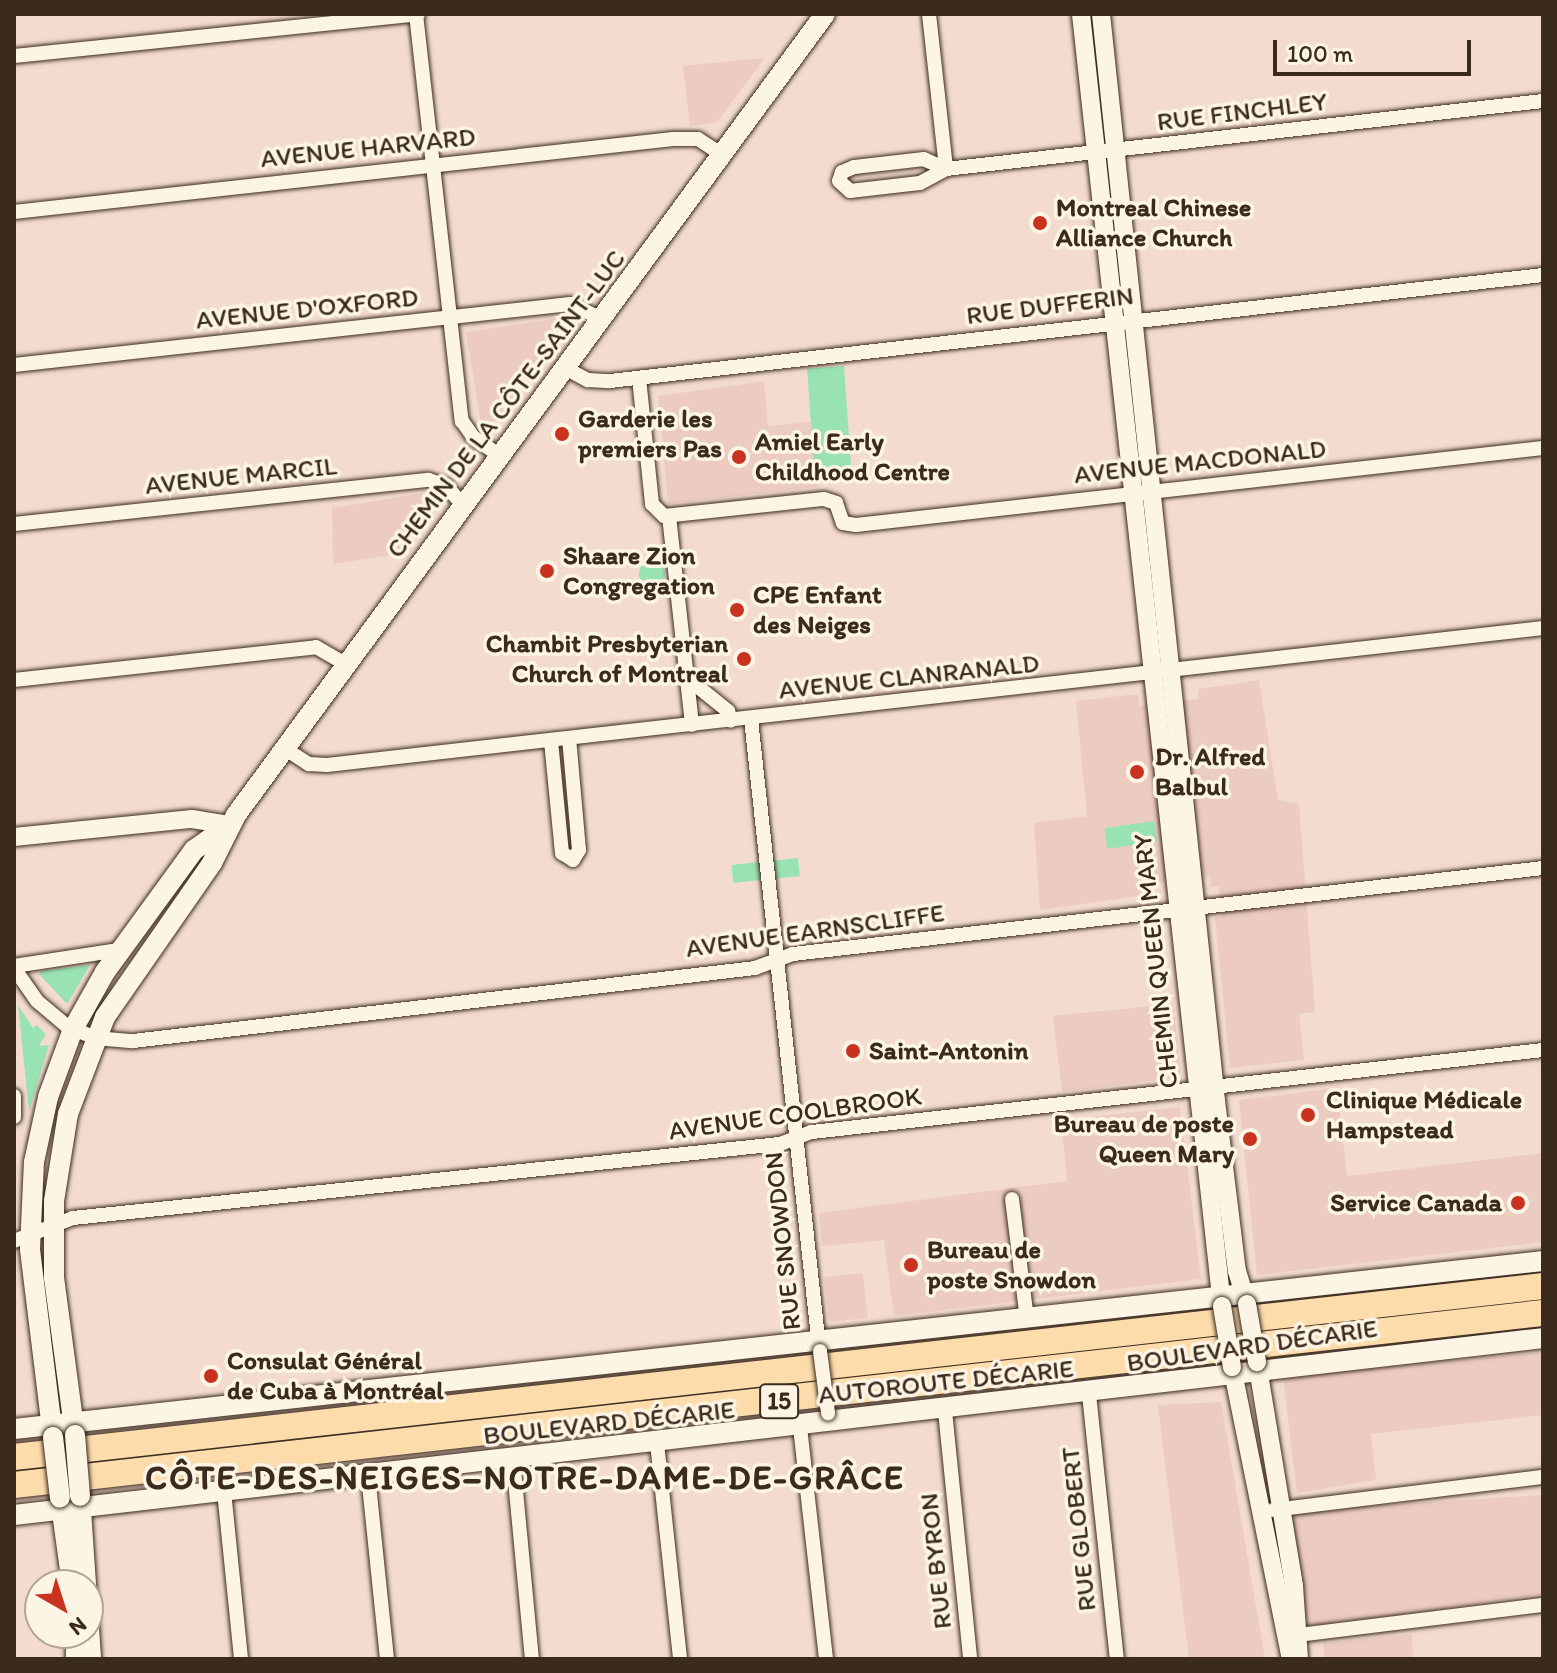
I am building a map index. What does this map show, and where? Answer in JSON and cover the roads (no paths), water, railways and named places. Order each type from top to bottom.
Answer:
[{"type":"highway","name":"AUTOROUTE DÉCARIE","points":[[14,1457],[1543,1286]]},
{"type":"highway","name":"AUTOROUTE DÉCARIE","points":[[14,1485],[1543,1313]]},
{"type":"main road","name":"CHEMIN DE LA CÔTE-SAINT-LUC","points":[[72,1569],[74,1429],[53,1224],[63,1136],[95,1038],[134,969],[212,863],[229,825],[825,14]]},
{"type":"main road","name":"CHEMIN DE LA CÔTE-SAINT-LUC","points":[[91,1659],[71,1503],[52,1431],[22,1238],[39,1132],[73,1029],[119,950],[194,850],[229,825]]},
{"type":"main road","name":"BOULEVARD DÉCARIE","points":[[14,1429],[74,1429],[1027,1319],[1246,1299],[1543,1261]]},
{"type":"main road","name":"BOULEVARD DÉCARIE","points":[[14,1515],[71,1503],[224,1491],[513,1459],[800,1427],[828,1419],[945,1411],[1089,1394],[1258,1366],[1543,1338]]},
{"type":"street","points":[[14,56],[416,14],[464,425],[500,456]]},
{"type":"street","points":[[929,14],[946,169]]},
{"type":"street","name":"CHEMIN QUEEN MARY","points":[[1081,14],[1177,910],[1281,1509],[1292,1635],[1291,1659]]},
{"type":"street","name":"CHEMIN QUEEN MARY","points":[[1101,14],[1196,907],[1222,1301],[1262,1512],[1299,1659]]},
{"type":"street","name":"RUE FINCHLEY","points":[[946,169],[1543,101]]},
{"type":"street","name":"AVENUE HARVARD","points":[[14,212],[687,138],[701,140],[723,155]]},
{"type":"street","points":[[924,159],[946,169],[920,183],[850,191],[839,181],[842,172],[854,167],[924,159]]},
{"type":"street","name":"RUE DUFFERIN","points":[[565,368],[594,381],[639,378],[1543,275]]},
{"type":"street","name":"AVENUE D'OXFORD","points":[[14,365],[576,304],[602,319]]},
{"type":"street","points":[[639,378],[652,504],[657,513],[669,516],[692,725]]},
{"type":"street","name":"AVENUE MACDONALD","points":[[669,516],[824,499],[836,503],[846,524],[862,524],[1543,448]]},
{"type":"street","name":"AVENUE MARCIL","points":[[14,524],[429,480],[446,486],[464,506]]},
{"type":"street","name":"AVENUE CLANRANALD","points":[[284,748],[309,764],[327,765],[1543,628]]},
{"type":"street","points":[[14,680],[316,647],[346,664]]},
{"type":"street","points":[[687,678],[728,711],[731,721]]},
{"type":"street","name":"RUE SNOWDON","points":[[751,719],[828,1419]]},
{"type":"street","points":[[551,741],[562,853],[573,860],[579,850],[569,739]]},
{"type":"street","points":[[14,837],[192,819],[229,825]]},
{"type":"street","name":"AVENUE EARNSCLIFFE","points":[[14,967],[43,1006],[73,1029],[95,1038],[133,1041],[755,968],[777,959],[1196,907],[1543,868]]},
{"type":"street","points":[[14,967],[119,950]]},
{"type":"street","name":"AVENUE COOLBROOK","points":[[22,1238],[53,1224],[795,1138],[812,1132],[1543,1050]]},
{"type":"street","points":[[14,1096],[14,1117]]},
{"type":"street","points":[[1012,1199],[1027,1319]]},
{"type":"street","name":"RUE GLOBERT","points":[[1089,1394],[1117,1659]]},
{"type":"street","name":"RUE BYRON","points":[[945,1411],[970,1659]]},
{"type":"street","points":[[800,1427],[826,1659]]},
{"type":"street","points":[[657,1443],[680,1659]]},
{"type":"street","points":[[513,1459],[532,1659]]},
{"type":"street","points":[[368,1475],[387,1659]]},
{"type":"street","points":[[1262,1512],[1543,1477]]},
{"type":"street","points":[[224,1491],[241,1659]]},
{"type":"street","points":[[1292,1635],[1543,1605]]},
{"type":"place","name":"Montreal Chinese Alliance Church","points":[[1040,223]]},
{"type":"place","name":"Garderie les premiers Pas","points":[[562,434]]},
{"type":"place","name":"Amiel Early Childhood Centre","points":[[739,457]]},
{"type":"place","name":"Shaare Zion Congregation","points":[[547,571]]},
{"type":"place","name":"CPE Enfant des Neiges","points":[[737,610]]},
{"type":"place","name":"Chambit Presbyterian Church of Montreal","points":[[744,659]]},
{"type":"place","name":"Dr. Alfred Balbul","points":[[1137,772]]},
{"type":"place","name":"Saint-Antonin","points":[[853,1051]]},
{"type":"place","name":"Clinique Médicale Hampstead","points":[[1308,1115]]},
{"type":"place","name":"Bureau de poste Queen Mary","points":[[1250,1139]]},
{"type":"place","name":"Service Canada","points":[[1518,1203]]},
{"type":"place","name":"Bureau de poste Snowdon","points":[[911,1265]]},
{"type":"place","name":"Consulat Général de Cuba à Montréal","points":[[211,1376]]},
{"type":"district","name":"CÔTE-DES-NEIGES–NOTRE-DAME-DE-GRÂCE","points":[[525,1478]]}]
